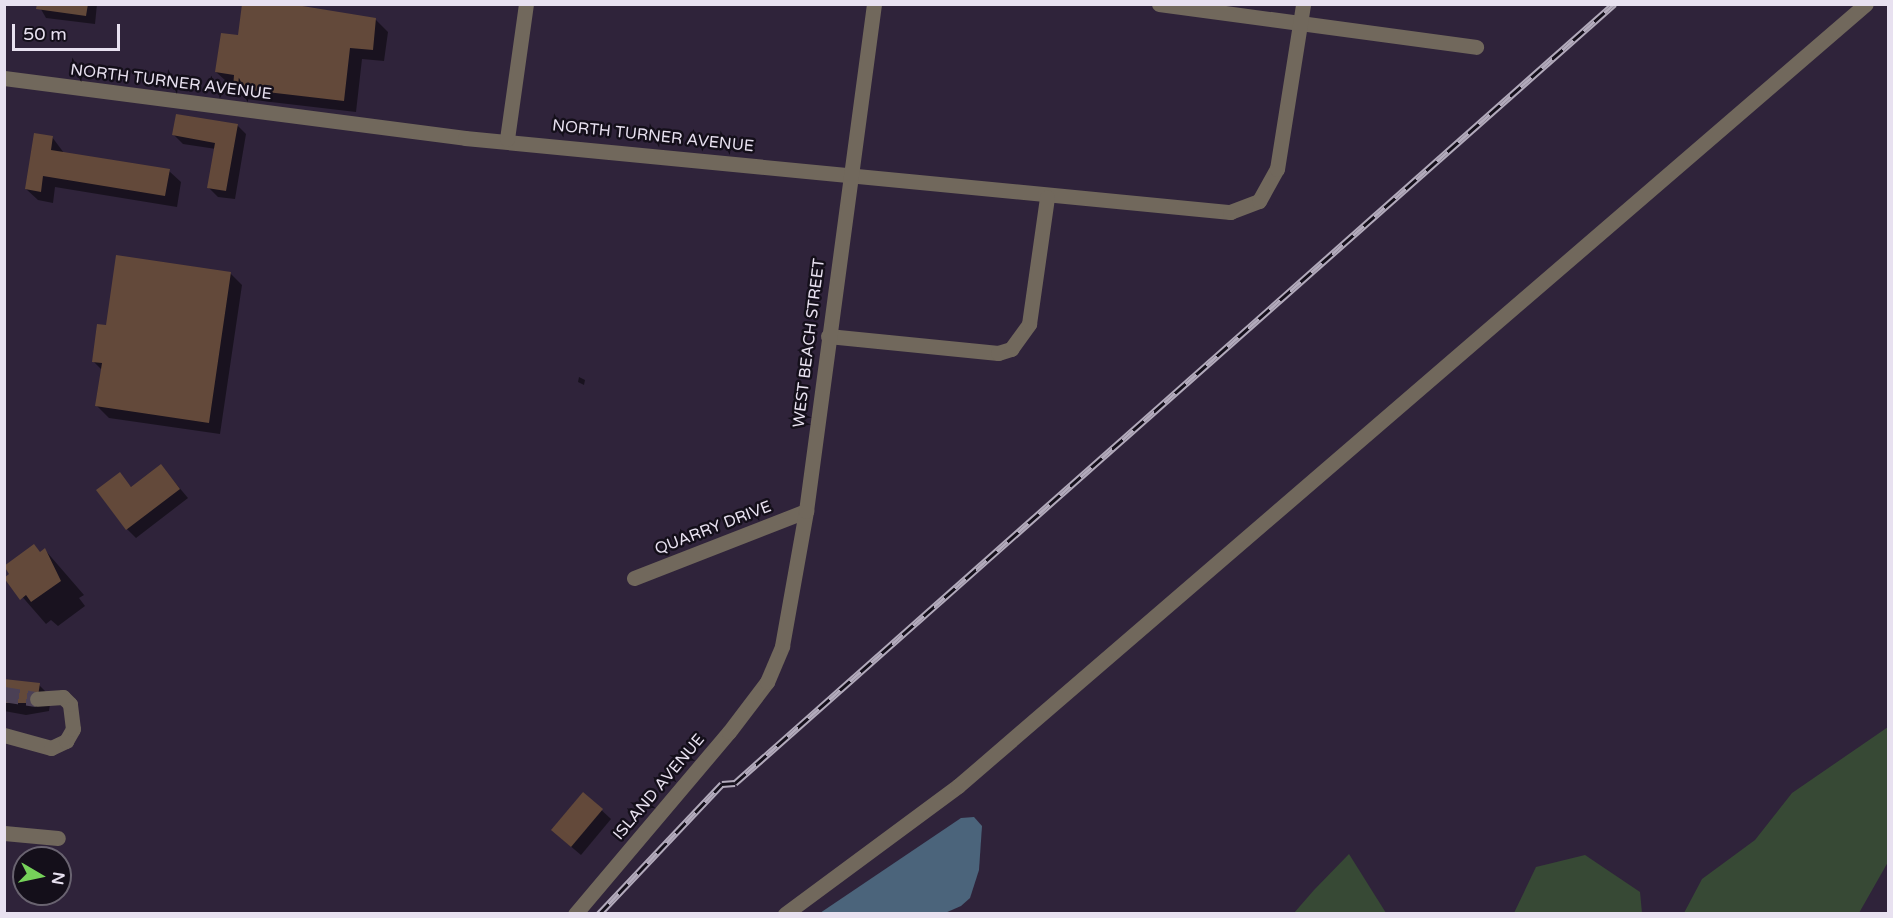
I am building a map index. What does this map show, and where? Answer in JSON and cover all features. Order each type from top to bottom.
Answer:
[{"type":"street","points":[[507,139],[526,4]]},
{"type":"street","name":"WEST BEACH STREET","points":[[767,682],[789,619],[806,511],[874,4]]},
{"type":"street","points":[[1158,4],[1476,47]]},
{"type":"street","points":[[1301,23],[1303,4]]},
{"type":"street","points":[[785,914],[958,786],[1866,4]]},
{"type":"street","name":"NORTH TURNER AVENUE","points":[[4,78],[507,139],[850,173],[1047,196],[1230,212],[1259,201],[1277,169],[1301,23]]},
{"type":"street","points":[[828,336],[998,353],[1011,349],[1029,324],[1047,196]]},
{"type":"street","name":"QUARRY DRIVE","points":[[634,578],[806,511]]},
{"type":"street","name":"ISLAND AVENUE","points":[[576,914],[767,682]]},
{"type":"street","points":[[4,735],[27,743],[57,747],[73,729],[73,713],[63,697],[37,699]]},
{"type":"street","points":[[4,833],[58,838]]},
{"type":"green space","points":[[1888,727],[1888,862],[1859,913],[1684,913],[1702,879],[1755,840],[1792,793]]},
{"type":"green space","points":[[1349,854],[1386,913],[1294,913],[1314,890]]},
{"type":"green space","points":[[1585,855],[1640,892],[1642,913],[1514,913],[1536,867]]},
{"type":"water","points":[[974,817],[982,826],[979,870],[970,898],[961,906],[945,913],[820,913],[961,818]]},
{"type":"building","points":[[37,4],[88,4],[86,16],[36,9]]},
{"type":"building","points":[[242,4],[290,4],[376,18],[373,50],[350,48],[344,101],[233,88],[234,75],[215,72],[221,33],[238,35]]},
{"type":"building","points":[[176,114],[238,124],[226,191],[207,188],[215,143],[172,135]]},
{"type":"building","points":[[34,133],[53,136],[51,150],[170,169],[165,196],[43,176],[41,192],[25,189]]},
{"type":"building","points":[[116,255],[231,272],[209,423],[95,406],[102,363],[92,362],[97,324],[106,325]]},
{"type":"building","points":[[161,464],[180,489],[126,530],[96,490],[120,472],[131,487]]},
{"type":"building","points":[[34,544],[40,552],[45,548],[61,581],[31,602],[26,595],[20,600],[4,578],[9,574],[4,566]]},
{"type":"building","points":[[4,679],[40,683],[37,703],[6,703]]},
{"type":"building","points":[[583,792],[603,809],[571,847],[551,830]]},
{"type":"tunnel","points":[[4,694],[37,699]]},
{"type":"railway","points":[[599,914],[722,784],[735,783],[1614,4]]}]
